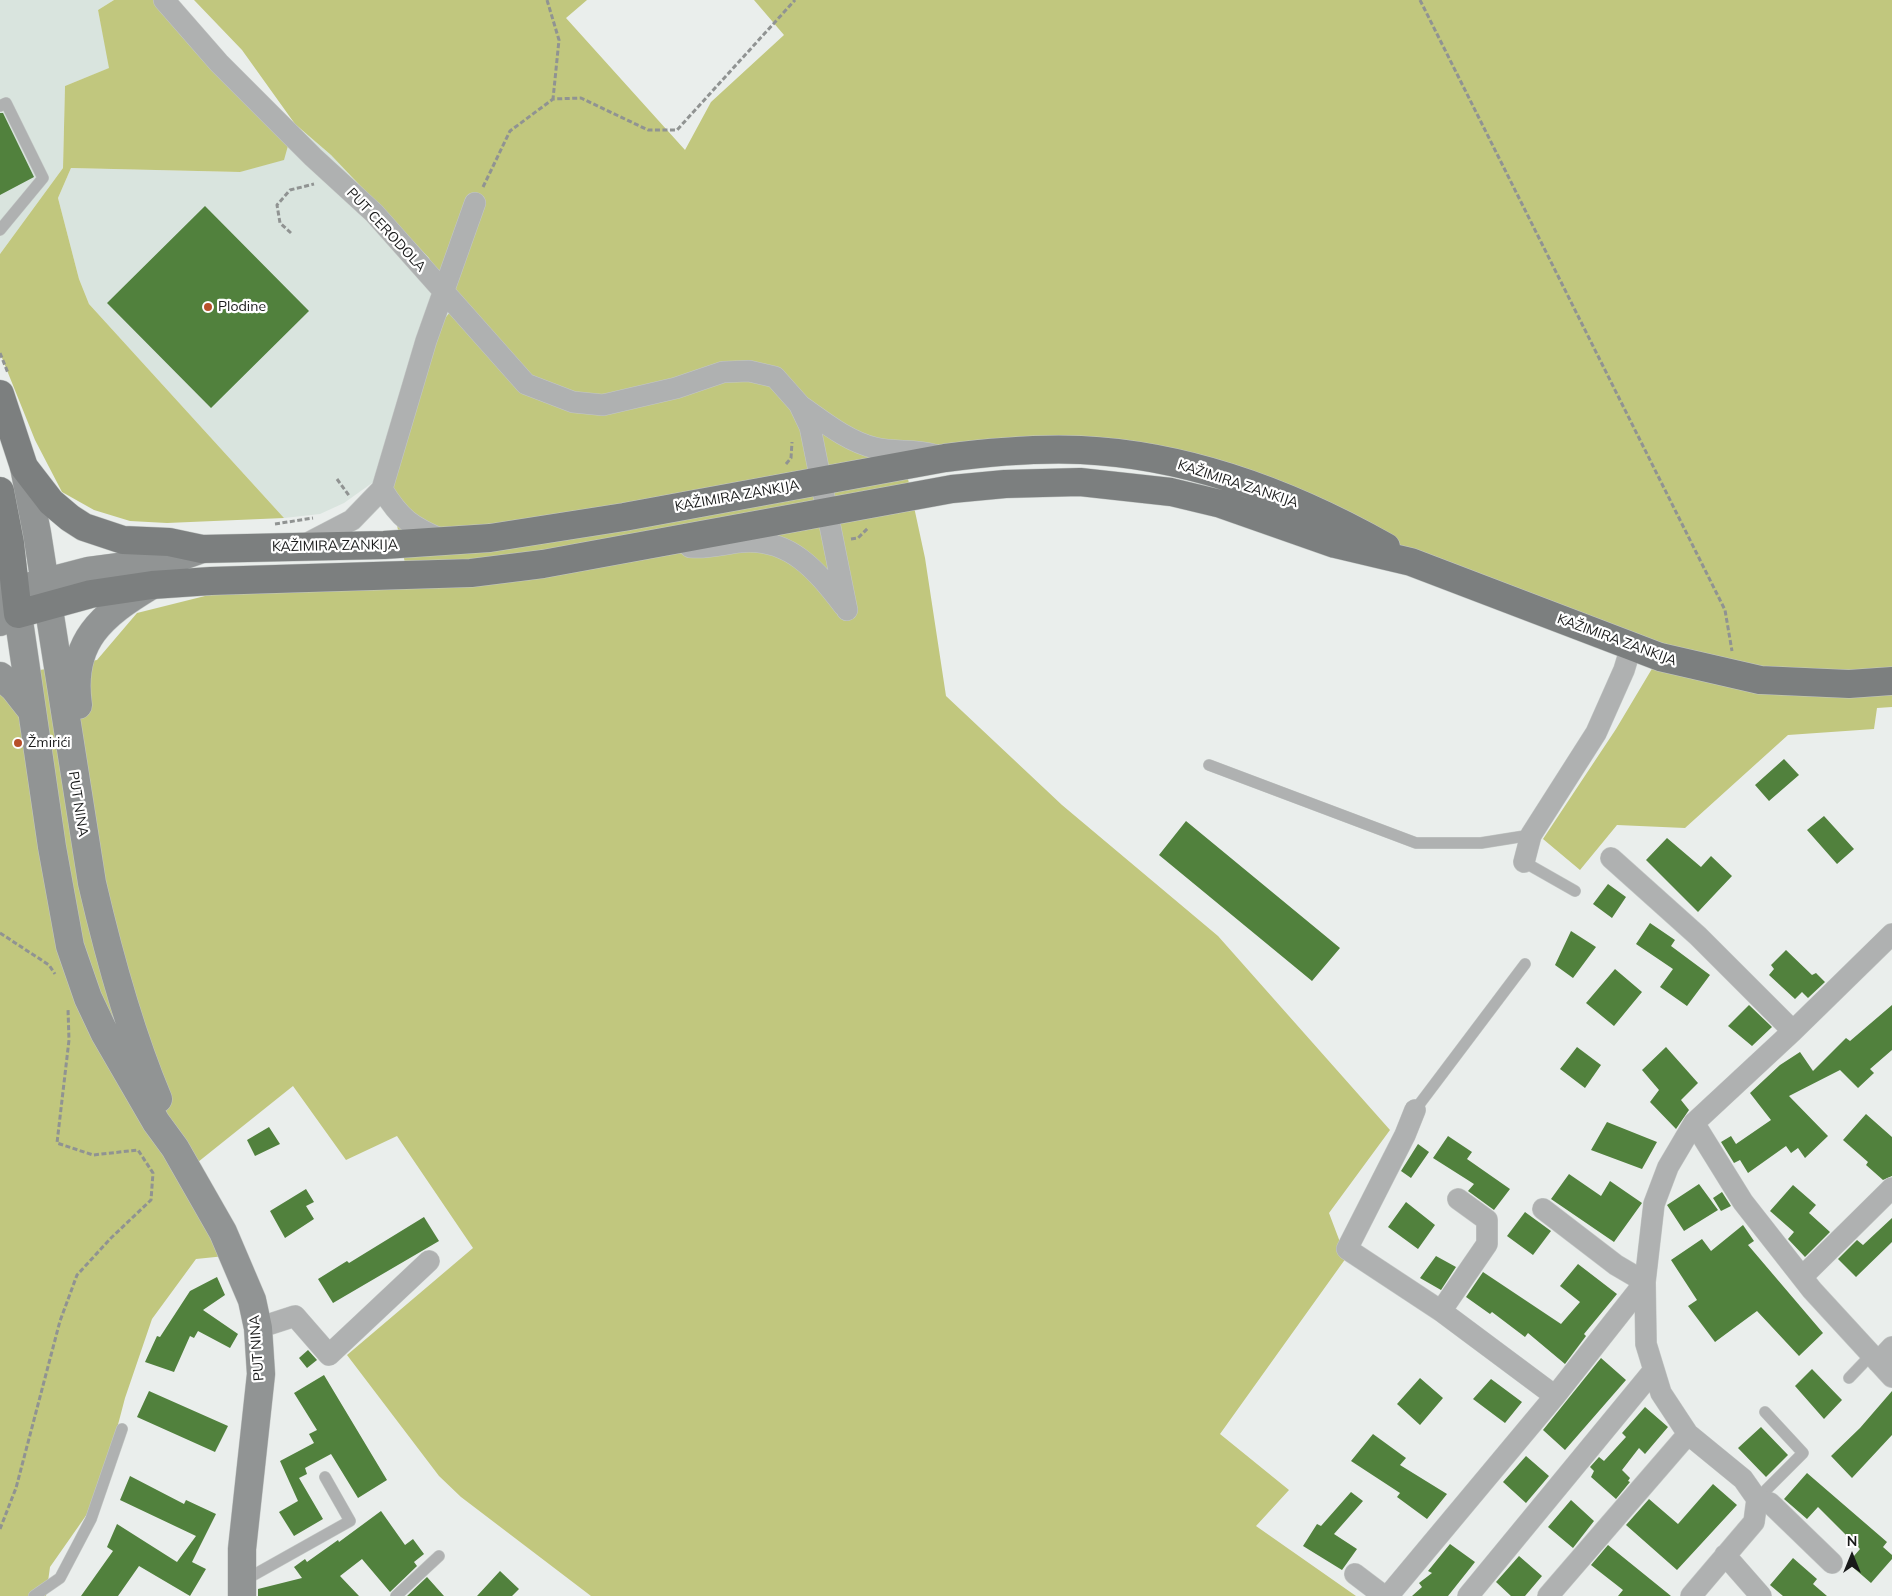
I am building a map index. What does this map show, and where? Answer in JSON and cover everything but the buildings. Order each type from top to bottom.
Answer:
[{"type":"main road","name":"PUT NINA","points":[[0,394],[24,467],[38,534],[86,851],[101,924],[134,1036],[175,1148]]},
{"type":"main road","name":"KAŽIMIRA ZANKIJA","points":[[46,593],[88,571],[171,560],[202,549],[448,542],[624,517],[945,458],[992,452],[1082,450],[1132,455],[1177,464],[1227,478],[1290,500],[1343,522],[1411,562]]},
{"type":"main road","points":[[24,467],[51,502],[84,527],[123,540],[169,542],[202,549]]},
{"type":"main road","name":"KAŽIMIRA ZANKIJA","points":[[46,593],[91,594],[152,585],[220,580],[471,573],[543,564],[986,485],[1080,482],[1125,485],[1171,492],[1221,504],[1334,544],[1411,562],[1660,657],[1737,677],[1760,680],[1849,684],[1892,681]]},
{"type":"main road","name":"PUT NINA","points":[[0,491],[9,537],[8,605],[32,713],[52,847],[70,946],[88,998],[105,1034],[156,1122],[175,1148],[234,1255],[252,1300],[258,1328],[261,1374],[242,1549],[241,1589]]},
{"type":"main road","points":[[69,744],[80,721],[75,688],[82,650],[101,621],[119,605],[152,585]]},
{"type":"main road","points":[[8,605],[46,593]]},
{"type":"main road","points":[[0,676],[14,688],[32,713]]},
{"type":"street","name":"PUT CERODOLA","points":[[164,0],[225,70],[313,158],[374,213],[526,384],[573,402],[603,405],[676,388],[723,372],[749,371],[775,377],[799,404]]},
{"type":"street","points":[[302,547],[352,520],[382,490],[442,291],[475,203]]},
{"type":"street","points":[[799,404],[833,428],[860,442],[897,452],[916,450],[945,458]]},
{"type":"street","points":[[655,544],[701,549],[752,541],[776,546],[797,556],[818,572],[848,610],[810,427],[799,404]]},
{"type":"street","points":[[382,490],[404,521],[419,530],[448,542]]},
{"type":"street","points":[[1524,862],[1530,835],[1596,734],[1624,670],[1631,647]]},
{"type":"street","points":[[1611,858],[1698,936],[1793,1031]]},
{"type":"street","points":[[1832,1563],[1770,1503],[1757,1499],[1743,1479],[1688,1434],[1662,1393],[1646,1344],[1645,1282],[1654,1204],[1668,1167],[1694,1123],[1793,1031],[1892,934]]},
{"type":"street","points":[[1415,1110],[1406,1135],[1347,1249],[1441,1311],[1555,1396]]},
{"type":"street","points":[[1694,1123],[1743,1202],[1812,1290],[1883,1360]]},
{"type":"street","points":[[1802,1277],[1892,1188]]},
{"type":"street","points":[[1441,1311],[1487,1244],[1487,1220],[1458,1199]]},
{"type":"street","points":[[1542,1209],[1616,1265],[1645,1282]]},
{"type":"street","points":[[258,1328],[294,1316],[329,1355],[429,1260]]},
{"type":"street","points":[[1388,1596],[1555,1396],[1645,1282]]},
{"type":"street","points":[[1468,1596],[1654,1370]]},
{"type":"street","points":[[1548,1596],[1688,1434]]},
{"type":"street","points":[[1691,1596],[1754,1522],[1757,1499]]},
{"type":"street","points":[[1725,1555],[1761,1596]]},
{"type":"street","points":[[1355,1574],[1384,1596]]},
{"type":"lane","points":[[0,106],[6,103],[43,178],[0,230]]},
{"type":"lane","points":[[1210,765],[1416,844],[1481,843],[1530,835]]},
{"type":"lane","points":[[1524,862],[1575,891]]},
{"type":"lane","points":[[1415,1110],[1525,964]]},
{"type":"lane","points":[[1849,1378],[1883,1360]]},
{"type":"lane","points":[[1757,1499],[1803,1453],[1765,1412]]},
{"type":"lane","points":[[34,1596],[60,1578],[91,1519],[122,1430]]},
{"type":"lane","points":[[241,1589],[350,1521],[325,1477]]},
{"type":"lane","points":[[396,1596],[439,1556]]},
{"type":"path","points":[[547,0],[559,40],[553,99]]},
{"type":"path","points":[[475,203],[510,131],[553,99],[581,98],[648,130],[677,130],[795,0]]},
{"type":"path","points":[[1420,0],[1725,610],[1737,677]]},
{"type":"path","points":[[291,233],[280,223],[277,205],[290,190],[314,184],[322,186]]},
{"type":"path","points":[[791,458],[792,442]]},
{"type":"path","points":[[337,479],[355,504]]},
{"type":"path","points":[[0,932],[49,966],[61,981]]},
{"type":"path","points":[[0,1528],[16,1488],[60,1321],[77,1275],[111,1238],[151,1200],[153,1173],[138,1150],[93,1155],[57,1143],[69,1040],[68,1006]]},
{"type":"shaded area","points":[[0,0],[114,0],[98,10],[110,68],[65,86],[63,168],[0,254]]},
{"type":"shaded area","points":[[295,124],[331,155],[429,258],[451,311],[386,473],[344,503],[320,514],[284,518],[89,304],[79,279],[58,198],[71,168],[240,172],[291,135]]},
{"type":"green space","points":[[114,0],[161,0],[291,135],[284,160],[240,172],[71,168],[58,198],[79,279],[89,304],[284,518],[167,523],[130,521],[94,510],[62,492],[35,440],[0,353],[0,254],[63,168],[65,86],[109,68],[98,10]]},
{"type":"green space","points":[[194,0],[587,0],[566,18],[685,150],[711,102],[784,35],[754,0],[1892,0],[1892,707],[1877,708],[1874,729],[1788,735],[1685,828],[1617,825],[1580,870],[1543,839],[1616,729],[1659,657],[1343,522],[1132,455],[905,465],[925,558],[946,696],[1062,805],[1218,936],[1390,1130],[1329,1213],[1346,1258],[1220,1434],[1289,1490],[1256,1526],[1356,1596],[591,1596],[461,1497],[439,1476],[347,1355],[473,1248],[397,1136],[346,1160],[293,1086],[188,1170],[235,1255],[196,1259],[152,1319],[125,1398],[99,1497],[50,1567],[46,1596],[0,1596],[0,677],[97,660],[137,613],[241,587],[410,587],[386,473],[426,341],[451,311],[429,258],[331,155],[295,124],[242,50]]},
{"type":"place","name":"Plodine","points":[[208,307]]},
{"type":"place","name":"Žmirići","points":[[18,743]]}]
